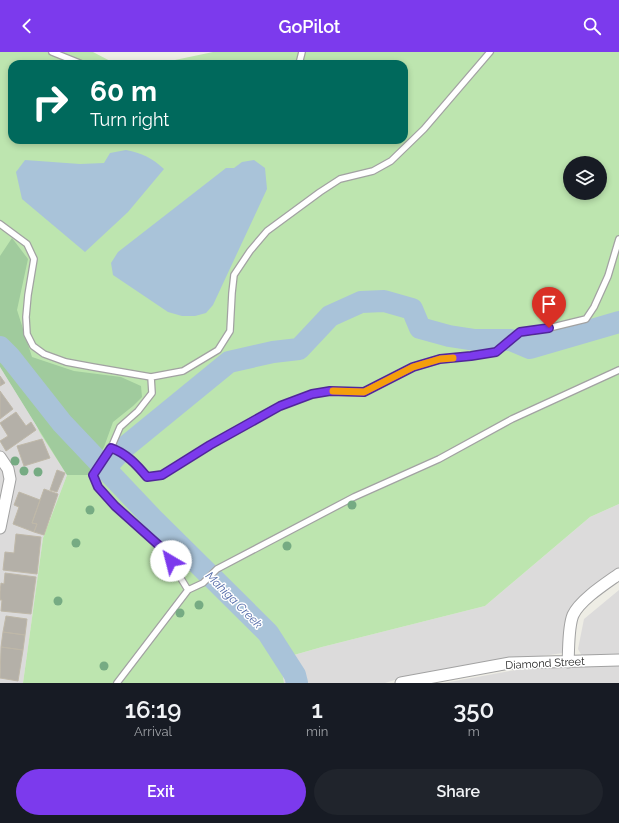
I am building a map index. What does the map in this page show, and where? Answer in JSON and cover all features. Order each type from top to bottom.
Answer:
[{"type":"street","points":[[0,457],[8,469],[10,479],[0,528]]},
{"type":"street","points":[[568,662],[573,616],[578,608],[619,574]]},
{"type":"street","name":"Diamond Street","points":[[402,683],[510,664],[619,660]]},
{"type":"lane","points":[[52,52],[72,60]]},
{"type":"lane","points":[[408,144],[424,129],[490,52]]},
{"type":"lane","points":[[0,224],[27,244],[34,259],[26,317],[27,334],[33,346],[44,354],[66,362],[151,376],[183,371],[218,350],[230,331],[234,275],[250,251],[267,231],[320,192],[340,180],[373,171],[390,160],[408,144]]},
{"type":"lane","points":[[112,448],[125,455],[135,463],[147,477],[162,475],[210,445],[280,406],[312,394],[330,391],[364,392],[413,367],[440,359],[496,352],[520,332],[549,328],[586,319],[594,307],[608,276],[619,239]]},
{"type":"lane","points":[[117,683],[188,590],[203,583],[217,569],[354,497],[439,459],[512,419],[619,370]]},
{"type":"lane","points":[[151,376],[152,393],[138,411],[120,427],[112,448],[93,475],[98,487],[115,506],[163,549],[188,590]]},
{"type":"shaded area","points":[[0,367],[67,475],[43,538],[23,683],[0,683]]},
{"type":"shaded area","points":[[619,504],[619,570],[572,606],[563,653],[411,675],[385,683],[284,683],[280,659],[485,606],[590,517]]},
{"type":"shaded area","points":[[619,590],[619,654],[582,656],[578,649],[584,619]]},
{"type":"shaded area","points":[[619,664],[619,683],[444,683],[515,670]]},
{"type":"green space","points":[[0,52],[93,52],[108,60],[8,60],[8,144],[408,144],[408,60],[175,60],[213,52],[619,52],[619,504],[590,517],[485,606],[280,659],[284,683],[23,683],[43,538],[67,475],[40,433],[0,342]]},
{"type":"green space","points":[[12,238],[28,259],[17,310],[32,357],[74,371],[121,377],[141,386],[142,397],[113,422],[104,447],[88,475],[67,475],[0,367],[0,256]]},
{"type":"water","points":[[126,150],[146,156],[164,169],[128,212],[85,252],[22,199],[16,172],[25,160],[80,164],[104,163],[110,153]]},
{"type":"water","points":[[254,160],[265,168],[267,189],[213,305],[206,313],[195,316],[182,316],[168,312],[113,275],[111,263],[118,252],[226,168],[234,168],[242,162]]},
{"type":"building","points":[[0,376],[5,383],[0,386]]},
{"type":"building","points":[[0,391],[13,409],[0,419]]},
{"type":"building","points":[[16,412],[26,426],[31,422],[36,430],[6,451],[0,441],[8,436],[0,423]]},
{"type":"building","points":[[42,439],[50,458],[24,466],[17,446]]},
{"type":"building","points":[[57,470],[65,473],[57,492],[50,490]]},
{"type":"building","points":[[44,489],[58,494],[44,535],[34,532],[37,524],[32,523]]},
{"type":"building","points":[[19,492],[40,500],[32,523],[37,524],[34,532],[13,524],[19,507],[14,505]]},
{"type":"building","points":[[16,534],[41,537],[37,574],[3,570],[5,552],[14,553]]},
{"type":"building","points":[[5,573],[36,577],[31,614],[1,611],[2,600],[0,600],[0,592],[1,583],[4,584]]},
{"type":"building","points":[[6,616],[27,619],[25,635],[3,632]]},
{"type":"building","points":[[3,632],[25,635],[23,650],[1,647]]},
{"type":"building","points":[[1,647],[23,650],[18,681],[0,678]]},
{"type":"waterway","points":[[105,468],[125,447],[229,362],[273,352],[299,349],[330,316],[361,302],[384,301],[412,309],[420,328],[449,336],[475,340],[511,340],[530,348],[619,322]]},
{"type":"waterway","name":"Mahiga Creek","points":[[0,347],[10,357],[62,423],[152,518],[268,633],[295,675],[297,683]]},
{"type":"slow traffic","points":[[333,391],[364,392],[413,367],[440,359],[453,358]]},
{"type":"route","points":[[171,561],[163,549],[115,506],[98,487],[93,475],[111,448],[125,455],[135,463],[147,477],[162,475],[210,445],[280,406],[312,394],[330,391],[364,392],[413,367],[440,359],[496,352],[520,332],[549,328]]}]
